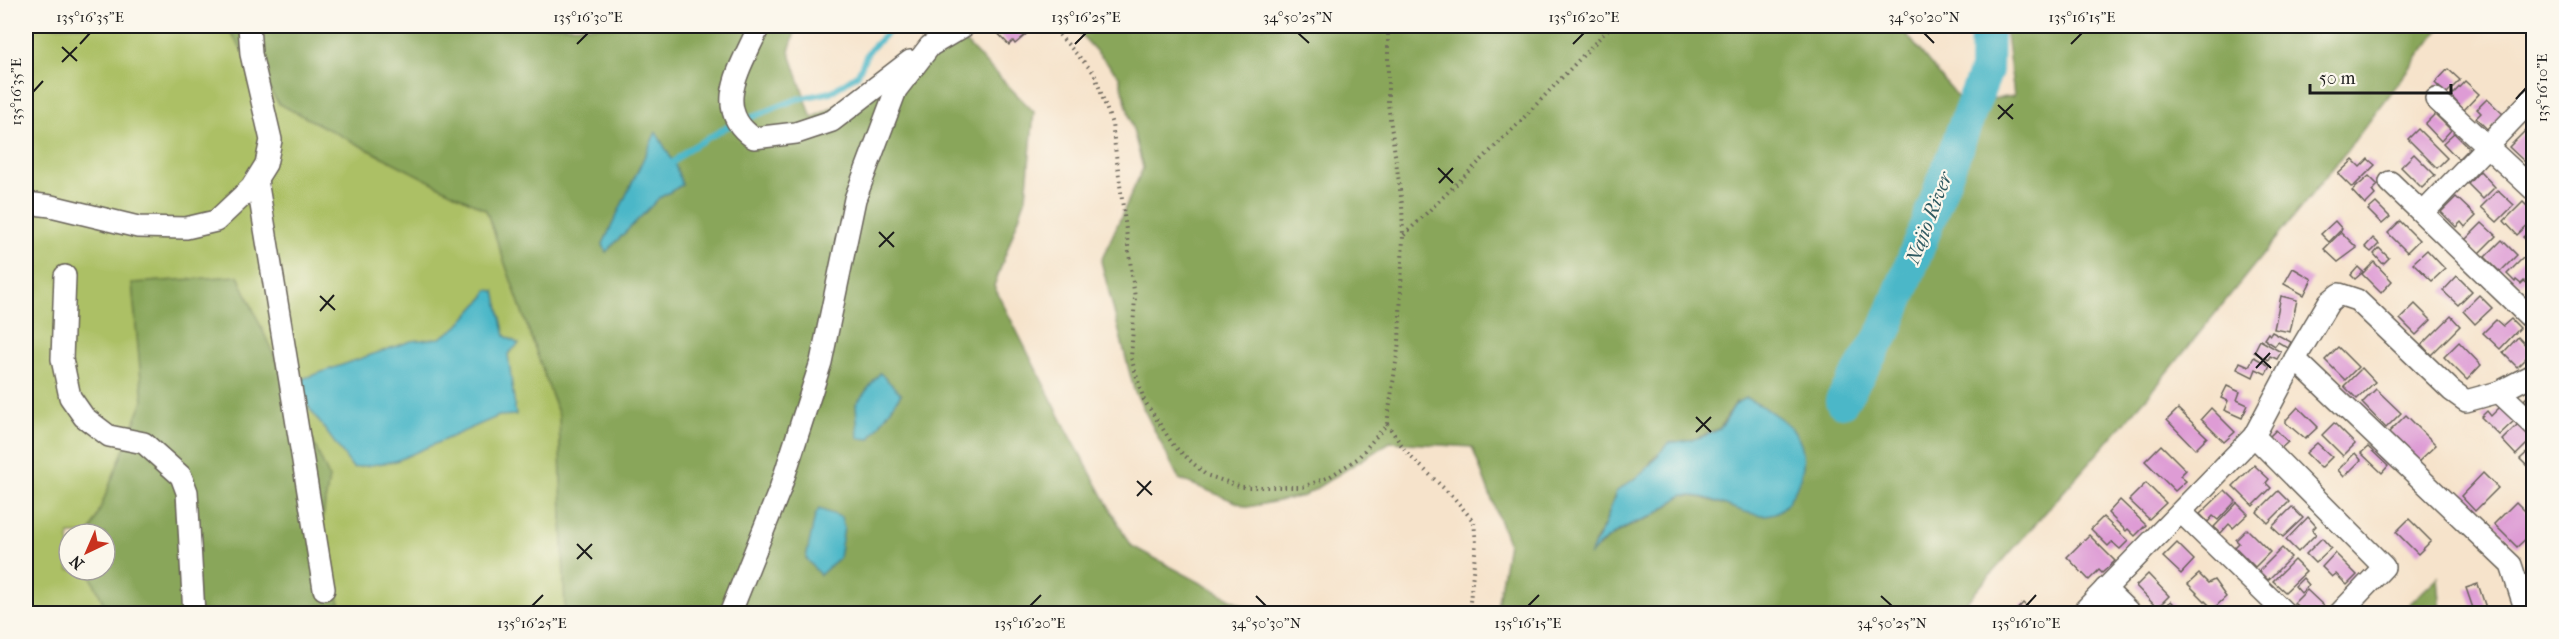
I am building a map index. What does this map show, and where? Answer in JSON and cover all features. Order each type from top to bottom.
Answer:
[{"type":"street","points":[[26,203],[51,206],[138,227],[186,228],[216,221],[235,206],[257,180],[266,164],[271,140],[251,54],[249,26]]},
{"type":"street","points":[[759,26],[730,94],[733,111],[743,130],[754,138],[796,133],[832,121],[930,46],[964,26]]},
{"type":"street","points":[[730,614],[780,489],[821,362],[855,200],[896,90],[930,46]]},
{"type":"street","points":[[2422,213],[2534,97]]},
{"type":"street","points":[[2436,99],[2534,190]]},
{"type":"street","points":[[257,180],[324,589]]},
{"type":"street","points":[[2390,182],[2534,321]]},
{"type":"street","points":[[65,276],[62,359],[70,397],[84,417],[109,436],[144,443],[181,476],[187,492],[194,614]]},
{"type":"street","points":[[2081,614],[2254,436],[2295,359],[2329,302],[2338,294],[2357,300],[2461,399],[2466,401],[2479,399],[2499,392],[2534,374]]},
{"type":"street","points":[[2295,359],[2511,566],[2527,614]]},
{"type":"street","points":[[2499,392],[2534,425]]},
{"type":"street","points":[[2254,436],[2384,567],[2339,614]]},
{"type":"street","points":[[2181,512],[2286,614]]},
{"type":"street","points":[[2105,589],[2131,614]]},
{"type":"path","points":[[1051,26],[1094,73],[1112,124],[1135,298],[1131,358],[1144,400],[1174,446],[1206,475],[1242,487],[1303,487],[1329,477],[1357,459],[1388,424],[1398,342],[1403,236],[1402,204],[1388,104],[1388,26]]},
{"type":"path","points":[[1403,236],[1513,129],[1611,26]]},
{"type":"path","points":[[1388,424],[1407,453],[1455,499],[1474,522],[1476,543],[1470,602]]},
{"type":"green space","points":[[26,26],[365,26],[509,194],[610,613],[26,613]]},
{"type":"green space","points":[[226,26],[797,26],[789,51],[812,118],[965,42],[1034,112],[1026,198],[994,286],[1067,430],[1130,545],[1257,613],[565,613],[559,416],[486,210],[279,104]],"holes":[[[656,133],[676,167],[682,185],[659,198],[606,252],[603,244]],[[901,394],[870,439],[856,404]]]},
{"type":"green space","points":[[1073,26],[1900,26],[1962,103],[2014,96],[2005,26],[2442,26],[2345,153],[2155,388],[1956,614],[1496,613],[1508,543],[1472,447],[1390,442],[1304,496],[1248,507],[1179,479],[1134,390],[1101,261],[1143,168],[1119,76]],"holes":[[[1736,402],[1756,514],[1703,498],[1682,495],[1655,515],[1611,537],[1591,554],[1616,492],[1645,471],[1655,456],[1720,428]]]},
{"type":"green space","points":[[238,276],[329,477],[320,537],[343,613],[108,613],[94,582],[117,582],[117,522],[95,522],[143,401],[132,283]]},
{"type":"green space","points":[[2438,577],[2441,613],[2400,613]]},
{"type":"water","points":[[656,132],[676,167],[682,185],[659,198],[606,252],[603,244]]},
{"type":"water","points":[[487,290],[495,291],[505,336],[519,344],[508,354],[516,415],[499,416],[396,461],[353,468],[296,390],[296,381],[411,341],[440,338],[457,327],[485,296]]},
{"type":"water","points":[[880,373],[901,394],[870,439],[858,438],[856,404]]},
{"type":"water","points":[[1746,398],[1785,423],[1795,432],[1801,444],[1804,456],[1802,471],[1796,488],[1783,507],[1771,514],[1763,515],[1738,510],[1697,496],[1682,495],[1653,516],[1631,524],[1616,533],[1600,544],[1589,556],[1605,524],[1616,492],[1645,471],[1668,443],[1701,437],[1719,429],[1736,404]]},
{"type":"water","points":[[819,509],[841,517],[844,527],[839,558],[820,575],[806,558],[815,516]]},
{"type":"building","points":[[991,26],[1025,26],[1030,31],[1015,44],[1013,41],[1009,45]]},
{"type":"building","points":[[2448,69],[2460,80],[2446,94],[2435,83]]},
{"type":"building","points":[[2465,81],[2479,94],[2464,110],[2451,96]]},
{"type":"building","points":[[2487,99],[2504,115],[2494,126],[2492,123],[2487,129],[2476,118],[2481,113],[2477,109]]},
{"type":"building","points":[[2435,114],[2451,130],[2441,141],[2425,124]]},
{"type":"building","points":[[2418,129],[2447,158],[2437,168],[2408,139]]},
{"type":"building","points":[[2526,130],[2534,138],[2534,156],[2527,164],[2509,147]]},
{"type":"building","points":[[2454,133],[2469,148],[2458,159],[2443,143]]},
{"type":"building","points":[[2414,154],[2435,175],[2422,188],[2401,167]]},
{"type":"building","points":[[2368,159],[2375,165],[2354,186],[2351,187],[2338,174],[2353,160],[2360,167]]},
{"type":"building","points":[[2480,171],[2495,187],[2483,199],[2468,184]]},
{"type":"building","points":[[2369,176],[2378,185],[2372,191],[2375,195],[2365,205],[2352,191]]},
{"type":"building","points":[[2498,190],[2514,205],[2497,222],[2481,207]]},
{"type":"building","points":[[2456,197],[2476,216],[2465,227],[2461,222],[2456,227],[2441,212]]},
{"type":"building","points":[[2523,202],[2534,213],[2534,219],[2517,235],[2504,221]]},
{"type":"building","points":[[2376,203],[2390,217],[2382,224],[2368,210]]},
{"type":"building","points":[[2335,221],[2342,229],[2329,242],[2321,234]]},
{"type":"building","points":[[2400,221],[2419,240],[2407,252],[2388,233]]},
{"type":"building","points":[[2482,223],[2496,236],[2479,253],[2465,240]]},
{"type":"building","points":[[2534,227],[2534,248],[2523,237]]},
{"type":"building","points":[[2341,232],[2357,248],[2338,262],[2324,249]]},
{"type":"building","points":[[2373,238],[2379,244],[2371,252],[2365,247]]},
{"type":"building","points":[[2502,240],[2517,255],[2500,272],[2485,257]]},
{"type":"building","points":[[2379,248],[2389,258],[2383,264],[2374,254]]},
{"type":"building","points":[[2427,250],[2445,269],[2432,281],[2413,263]]},
{"type":"building","points":[[2523,258],[2534,269],[2534,279],[2528,284],[2524,281],[2521,284],[2516,280],[2515,282],[2507,274]]},
{"type":"building","points":[[2374,262],[2392,281],[2381,293],[2362,274]]},
{"type":"building","points":[[2358,267],[2363,272],[2355,279],[2351,275]]},
{"type":"building","points":[[2293,268],[2312,279],[2304,295],[2284,284]]},
{"type":"building","points":[[2457,276],[2472,291],[2458,305],[2443,291]]},
{"type":"building","points":[[2479,295],[2492,308],[2475,324],[2463,311]]},
{"type":"building","points":[[2281,296],[2297,300],[2290,332],[2274,329]]},
{"type":"building","points":[[2415,304],[2431,320],[2416,335],[2400,319]]},
{"type":"building","points":[[2451,316],[2460,326],[2431,355],[2422,345]]},
{"type":"building","points":[[2511,319],[2520,328],[2500,349],[2483,333],[2496,320],[2503,326]]},
{"type":"building","points":[[2272,332],[2291,342],[2288,348],[2278,342],[2275,346],[2264,339],[2268,333],[2270,335]]},
{"type":"building","points":[[2518,337],[2532,352],[2517,367],[2503,353]]},
{"type":"building","points":[[2260,340],[2281,352],[2277,359],[2270,356],[2268,360],[2254,352]]},
{"type":"building","points":[[2459,342],[2481,365],[2467,380],[2444,357]]},
{"type":"building","points":[[2338,347],[2358,367],[2345,380],[2325,360]]},
{"type":"building","points":[[2254,357],[2270,366],[2266,374],[2256,369],[2253,377],[2237,369],[2240,362],[2249,366]]},
{"type":"building","points":[[2362,368],[2375,382],[2357,399],[2344,386]]},
{"type":"building","points":[[2227,386],[2240,392],[2237,400],[2248,405],[2242,418],[2224,410],[2228,401],[2221,398]]},
{"type":"building","points":[[2376,389],[2401,413],[2386,428],[2362,403]]},
{"type":"building","points":[[2530,394],[2534,398],[2534,409],[2524,400]]},
{"type":"building","points":[[2298,407],[2318,427],[2305,439],[2286,423]]},
{"type":"building","points":[[2500,407],[2514,421],[2499,435],[2481,417],[2487,411],[2491,416]]},
{"type":"building","points":[[2211,408],[2235,432],[2224,442],[2201,419]]},
{"type":"building","points":[[2178,409],[2207,437],[2195,449],[2167,420]]},
{"type":"building","points":[[2406,415],[2436,445],[2418,462],[2388,433]]},
{"type":"building","points":[[2334,423],[2355,444],[2343,456],[2322,435]]},
{"type":"building","points":[[2518,424],[2532,439],[2516,455],[2502,440]]},
{"type":"building","points":[[2276,430],[2288,442],[2279,450],[2267,439]]},
{"type":"building","points":[[2317,443],[2332,457],[2321,468],[2306,453]]},
{"type":"building","points":[[2161,445],[2186,470],[2180,476],[2186,481],[2175,491],[2145,461]]},
{"type":"building","points":[[2534,446],[2534,473],[2520,459]]},
{"type":"building","points":[[2368,447],[2388,466],[2382,473],[2361,453]]},
{"type":"building","points":[[2355,453],[2361,460],[2344,477],[2338,470]]},
{"type":"building","points":[[2254,465],[2269,479],[2266,483],[2271,488],[2253,506],[2233,486]]},
{"type":"building","points":[[2483,473],[2498,488],[2475,511],[2461,496]]},
{"type":"building","points":[[2146,483],[2166,503],[2149,519],[2129,500]]},
{"type":"building","points":[[2225,490],[2236,501],[2218,520],[2213,516],[2208,522],[2200,514]]},
{"type":"building","points":[[2278,491],[2289,502],[2268,523],[2257,512]]},
{"type":"building","points":[[2120,500],[2146,525],[2135,536],[2128,529],[2126,531],[2108,513]]},
{"type":"building","points":[[2516,502],[2534,520],[2534,524],[2528,529],[2532,533],[2517,547],[2494,524]]},
{"type":"building","points":[[2237,503],[2248,514],[2233,528],[2229,524],[2221,533],[2214,527]]},
{"type":"building","points":[[2292,507],[2303,518],[2283,537],[2272,527]]},
{"type":"building","points":[[2103,517],[2128,541],[2120,549],[2112,542],[2108,546],[2091,529]]},
{"type":"building","points":[[2308,517],[2316,526],[2312,530],[2316,534],[2298,552],[2286,540]]},
{"type":"building","points":[[2409,519],[2431,541],[2418,554],[2396,532]]},
{"type":"building","points":[[2247,529],[2270,552],[2255,567],[2235,547],[2239,543],[2236,540]]},
{"type":"building","points":[[2089,535],[2115,561],[2102,573],[2099,570],[2089,580],[2067,557]]},
{"type":"building","points":[[2322,538],[2331,548],[2315,563],[2306,554]]},
{"type":"building","points":[[2177,543],[2194,560],[2181,574],[2163,557]]},
{"type":"building","points":[[2282,548],[2291,557],[2268,580],[2259,571]]},
{"type":"building","points":[[2335,553],[2357,575],[2347,585],[2336,574],[2332,577],[2322,567]]},
{"type":"building","points":[[2294,560],[2306,572],[2285,592],[2273,581]]},
{"type":"building","points":[[2148,574],[2169,596],[2157,608],[2136,586]]},
{"type":"building","points":[[2199,574],[2208,583],[2214,580],[2226,597],[2213,609],[2188,584]]},
{"type":"building","points":[[2303,578],[2309,585],[2301,593],[2295,586]]},
{"type":"building","points":[[2478,584],[2488,614],[2475,614],[2466,588]]},
{"type":"building","points":[[2307,590],[2325,607],[2319,614],[2305,614],[2294,603]]},
{"type":"building","points":[[2171,601],[2183,614],[2158,614]]},
{"type":"building","points":[[2023,603],[2032,612],[2035,609],[2039,614],[2013,614]]},
{"type":"waterway","points":[[668,167],[687,150],[727,127],[797,99],[831,92],[858,74],[868,52],[888,32],[904,26]]},
{"type":"waterway","name":"Najio River","points":[[1842,401],[1885,330],[1910,268],[1986,70],[1987,26]]}]
